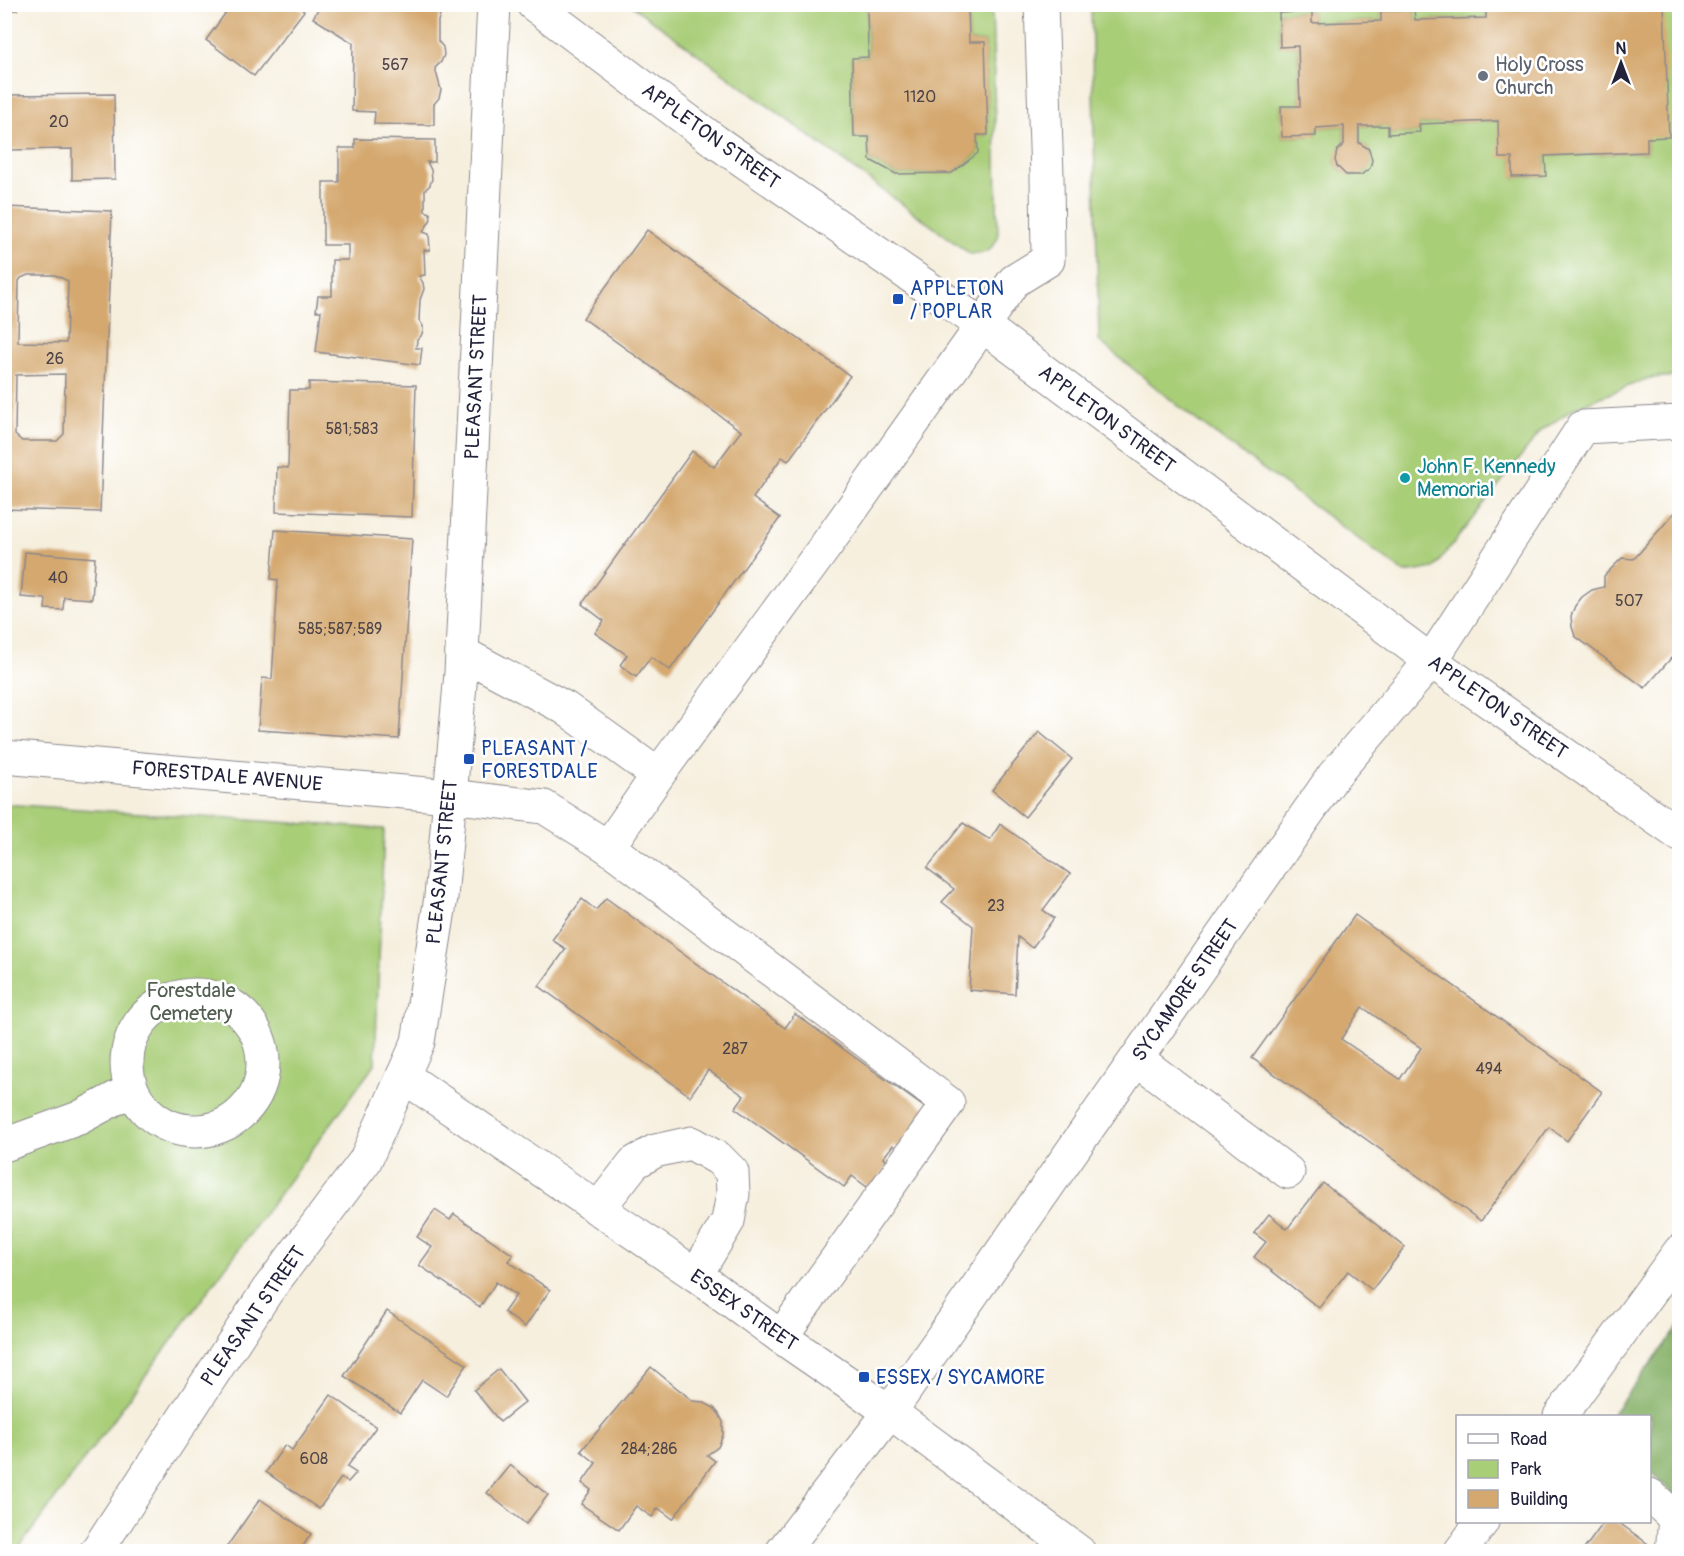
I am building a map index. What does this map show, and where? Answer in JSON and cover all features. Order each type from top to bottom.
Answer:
[{"type":"street","name":"PLEASANT STREET","points":[[96,1551],[267,1291],[365,1161],[418,1042],[441,897],[462,652],[494,4]]},
{"type":"street","name":"APPLETON STREET","points":[[533,4],[716,141],[982,325],[1431,661],[1680,835]]},
{"type":"street","points":[[608,847],[1014,282],[1048,260],[1041,4]]},
{"type":"street","name":"SYCAMORE STREET","points":[[782,1551],[890,1412],[1334,775],[1431,661],[1584,427],[1680,422]]},
{"type":"street","points":[[462,652],[565,708],[658,775]]},
{"type":"street","name":"FORESTDALE AVENUE","points":[[4,757],[450,796],[544,807],[608,847],[948,1103],[781,1337]]},
{"type":"street","points":[[192,995],[218,998],[242,1013],[256,1032],[263,1056],[262,1078],[253,1101],[238,1117],[210,1131],[184,1131],[153,1118],[131,1090],[126,1072],[127,1053],[132,1035],[149,1012],[166,1001],[192,995]]},
{"type":"street","points":[[1137,1059],[1288,1172]]},
{"type":"street","name":"ESSEX STREET","points":[[403,1076],[696,1275],[890,1412],[1079,1551]]},
{"type":"street","points":[[4,1145],[79,1118],[131,1090]]},
{"type":"street","points":[[597,1209],[634,1163],[655,1151],[691,1143],[720,1159],[732,1172],[733,1194],[728,1221],[696,1275]]},
{"type":"street","points":[[1561,1415],[1680,1251]]},
{"type":"street","points":[[1651,1496],[1675,1518],[1672,1551]]},
{"type":"street","points":[[1460,1551],[1481,1523]]},
{"type":"green space","points":[[631,5],[867,5],[868,57],[852,59],[854,137],[869,137],[870,160],[896,174],[952,173],[978,153],[977,135],[988,135],[985,42],[969,42],[968,5],[992,5],[998,238],[988,252],[970,254]]},
{"type":"green space","points":[[1091,5],[1486,5],[1486,18],[1415,20],[1414,9],[1381,11],[1381,21],[1312,23],[1312,11],[1279,13],[1280,46],[1298,46],[1300,106],[1281,106],[1282,137],[1316,136],[1316,128],[1344,126],[1344,144],[1335,160],[1339,168],[1352,175],[1366,171],[1372,158],[1369,149],[1359,143],[1359,126],[1388,126],[1389,134],[1420,132],[1419,124],[1498,121],[1512,158],[1513,177],[1545,176],[1545,156],[1647,152],[1664,5],[1679,5],[1679,376],[1649,378],[1576,407],[1541,431],[1434,568],[1405,573],[1192,417],[1099,341]]},
{"type":"green space","name":"Forestdale Cemetery","points":[[4,804],[384,829],[375,1064],[16,1552],[4,1551]]},
{"type":"green space","points":[[1679,1326],[1679,1500],[1651,1471],[1651,1415],[1612,1415]]},
{"type":"building","points":[[4,4],[17,4],[17,10],[4,10]]},
{"type":"building","points":[[232,4],[300,4],[298,7],[304,11],[254,76],[206,40]]},
{"type":"building","points":[[321,4],[440,4],[438,41],[443,47],[444,55],[435,68],[441,90],[434,104],[434,125],[374,124],[375,112],[352,111],[353,43],[313,18]]},
{"type":"building","points":[[867,4],[968,4],[969,42],[985,42],[988,135],[977,135],[978,153],[952,173],[896,174],[870,160],[869,137],[854,137],[852,58],[868,57]]},
{"type":"building","name":"Holy Cross Church","points":[[1486,4],[1664,4],[1669,137],[1647,138],[1647,152],[1545,156],[1546,176],[1512,177],[1512,158],[1499,158],[1498,121],[1419,124],[1420,132],[1388,134],[1388,126],[1359,126],[1359,143],[1369,149],[1372,160],[1370,168],[1361,175],[1346,175],[1337,166],[1335,160],[1337,151],[1344,144],[1344,126],[1316,128],[1316,136],[1282,137],[1281,106],[1300,106],[1298,46],[1280,47],[1279,13],[1312,11],[1312,23],[1381,21],[1381,11],[1414,9],[1415,20],[1486,18]]},
{"type":"building","points":[[114,94],[115,179],[72,180],[72,149],[4,150],[4,95]]},
{"type":"building","points":[[355,139],[435,140],[435,162],[427,162],[432,179],[425,190],[425,211],[430,213],[431,219],[423,232],[429,234],[430,250],[424,250],[425,275],[419,276],[424,289],[420,300],[419,320],[423,331],[417,340],[416,348],[422,348],[420,365],[316,352],[321,311],[316,311],[318,296],[332,296],[332,260],[348,260],[348,245],[323,245],[323,182],[339,182],[339,148],[355,148]]},
{"type":"building","points":[[4,207],[112,211],[100,512],[4,509]],"holes":[[[28,275],[55,275],[68,281],[66,343],[18,342],[19,281]],[[65,374],[64,434],[57,441],[22,441],[15,435],[16,375]]]},
{"type":"building","points":[[647,230],[850,376],[788,461],[782,457],[753,498],[780,518],[670,670],[651,657],[636,677],[620,665],[627,655],[595,633],[604,621],[582,604],[692,451],[714,467],[741,431],[583,318]]},
{"type":"building","points":[[309,382],[416,385],[412,517],[276,512],[277,467],[288,468],[290,390],[309,390]]},
{"type":"building","points":[[1675,512],[1680,516],[1680,648],[1645,688],[1575,636],[1571,616],[1582,597],[1592,590],[1604,587],[1604,576],[1622,558],[1634,559]]},
{"type":"building","points":[[275,530],[412,539],[399,739],[258,730],[262,678],[272,679],[278,580],[271,579]]},
{"type":"building","points":[[25,552],[95,558],[92,599],[64,597],[63,610],[45,609],[46,599],[21,597]]},
{"type":"building","points":[[1039,732],[1072,759],[1025,817],[992,790]]},
{"type":"building","points":[[963,823],[990,840],[1000,824],[1070,874],[1043,910],[1054,918],[1032,948],[1018,937],[1015,994],[969,990],[973,926],[942,902],[954,889],[927,868]]},
{"type":"building","points":[[606,898],[785,1028],[795,1014],[932,1113],[903,1153],[893,1145],[883,1158],[890,1162],[871,1190],[852,1176],[844,1187],[735,1108],[744,1096],[708,1070],[690,1096],[539,986],[566,949],[552,940],[582,899],[596,910]]},
{"type":"building","points":[[1355,915],[1602,1092],[1567,1141],[1549,1127],[1481,1221],[1252,1058]],"holes":[[[1362,1007],[1421,1048],[1400,1079],[1341,1039]]]},
{"type":"building","points":[[1323,1183],[1405,1247],[1372,1290],[1348,1271],[1319,1308],[1254,1257],[1266,1242],[1254,1233],[1269,1214],[1287,1229]]},
{"type":"building","points":[[435,1210],[450,1220],[454,1214],[513,1255],[508,1261],[550,1290],[525,1327],[504,1312],[516,1295],[496,1282],[480,1307],[419,1265],[432,1247],[417,1237]]},
{"type":"building","points":[[387,1311],[467,1365],[446,1396],[422,1380],[400,1413],[344,1376]]},
{"type":"building","points":[[651,1367],[693,1401],[703,1402],[714,1408],[723,1422],[723,1435],[718,1447],[707,1455],[715,1461],[673,1519],[658,1508],[652,1517],[636,1506],[619,1530],[581,1504],[591,1490],[582,1483],[596,1463],[581,1451]]},
{"type":"building","points":[[499,1369],[525,1402],[500,1422],[474,1390]]},
{"type":"building","points":[[331,1395],[376,1427],[347,1467],[356,1473],[348,1482],[341,1478],[319,1509],[266,1472],[285,1445],[292,1450]]},
{"type":"building","points":[[510,1465],[548,1495],[526,1524],[487,1493]]},
{"type":"building","points":[[260,1499],[311,1534],[299,1552],[223,1552]]},
{"type":"building","points":[[1603,1523],[1619,1523],[1659,1552],[1582,1552]]},
{"type":"place","name":"Holy Cross Church","points":[[1483,76]]},
{"type":"place","name":"APPLETON / POPLAR","points":[[898,299]]},
{"type":"place","name":"John F. Kennedy Memorial","points":[[1405,478]]},
{"type":"place","name":"PLEASANT / FORESTDALE","points":[[469,759]]},
{"type":"place","name":"ESSEX / SYCAMORE","points":[[864,1377]]}]
